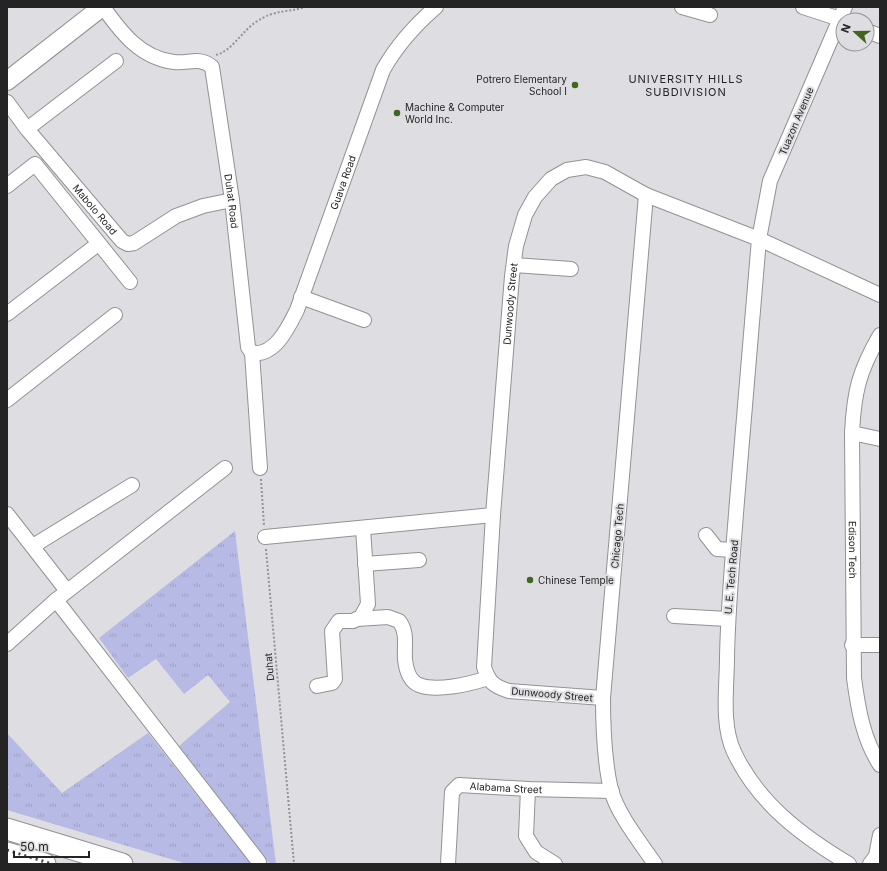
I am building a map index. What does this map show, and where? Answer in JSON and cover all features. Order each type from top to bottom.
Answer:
[{"type":"highway","points":[[7,829],[122,864]]},
{"type":"highway","points":[[7,853],[45,864]]},
{"type":"main road","points":[[7,81],[102,7]]},
{"type":"street","points":[[102,7],[123,35],[136,46],[161,59],[174,62],[200,60]]},
{"type":"street","name":"Guava Road","points":[[252,353],[259,354],[271,348],[282,338],[289,326],[301,297],[383,70],[395,49],[414,26],[436,7]]},
{"type":"street","points":[[682,7],[710,15]]},
{"type":"street","points":[[803,7],[835,13]]},
{"type":"street","name":"Tuazon Avenue","points":[[759,239],[770,181],[835,33]]},
{"type":"street","name":"Duhat Road","points":[[200,60],[206,62],[212,67],[232,200],[248,347],[252,353],[260,468]]},
{"type":"street","points":[[28,129],[116,61]]},
{"type":"street","name":"Mabolo Road","points":[[7,102],[122,241],[128,244],[134,242],[176,216],[203,206],[232,200]]},
{"type":"street","points":[[7,186],[35,164],[130,282]]},
{"type":"street","name":"Dunwoody Street","points":[[603,698],[509,691],[496,687],[488,678],[484,667],[494,515],[516,246],[525,215],[535,197],[551,179],[567,170],[586,167],[605,172],[646,195],[759,239],[880,295]]},
{"type":"street","name":"Chicago Tech","points":[[646,195],[603,698],[605,748],[612,791],[626,821],[655,864]]},
{"type":"street","name":"U. E. Tech Road","points":[[759,239],[728,619],[727,724],[733,750],[744,770],[763,798],[790,824],[821,848],[849,864]]},
{"type":"street","points":[[7,314],[98,244]]},
{"type":"street","points":[[514,265],[571,269]]},
{"type":"street","points":[[301,297],[364,320]]},
{"type":"street","points":[[7,400],[115,315]]},
{"type":"street","name":"Edison Tech","points":[[880,335],[859,375],[853,403],[852,433],[852,645],[854,678],[859,713],[872,753],[880,765]]},
{"type":"street","points":[[852,433],[880,439]]},
{"type":"street","points":[[7,644],[67,591],[225,468]]},
{"type":"street","points":[[33,546],[132,485]]},
{"type":"street","points":[[7,514],[67,591]]},
{"type":"street","points":[[265,537],[494,515]]},
{"type":"street","points":[[357,619],[364,613],[368,604],[363,528]]},
{"type":"street","points":[[706,535],[718,548],[733,550]]},
{"type":"street","points":[[365,564],[419,560]]},
{"type":"street","points":[[56,600],[258,862]]},
{"type":"street","points":[[674,616],[728,619]]},
{"type":"street","points":[[317,686],[332,683],[335,679],[332,631],[339,621],[388,617],[398,621],[405,633],[408,671],[411,679],[418,685],[434,688],[471,684],[488,678]]},
{"type":"street","points":[[852,645],[880,644]]},
{"type":"street","name":"Alabama Street","points":[[448,864],[452,792],[455,787],[459,785],[528,789],[612,791]]},
{"type":"street","points":[[528,789],[526,836],[536,852],[555,864]]},
{"type":"street","points":[[870,864],[876,856],[880,835]]},
{"type":"path","points":[[200,60],[226,52],[235,40],[255,22],[275,12],[306,7]]},
{"type":"path","name":"Duhat","points":[[260,468],[294,864]]},
{"type":"green space","points":[[235,531],[276,864],[268,864],[269,863],[179,746],[230,702],[208,675],[184,694],[156,659],[128,678],[99,638]]},
{"type":"green space","points":[[7,733],[62,793],[148,733],[251,864],[187,864],[7,810],[7,788],[9,787],[7,784]]},
{"type":"railway","points":[[7,850],[52,864]]},
{"type":"place","name":"Potrero Elementary School I","points":[[575,85]]},
{"type":"place","name":"Machine & Computer World Inc.","points":[[397,113]]},
{"type":"place","name":"Chinese Temple","points":[[530,580]]},
{"type":"district","name":"UNIVERSITY HILLS SUBDIVISION","points":[[686,85]]}]
